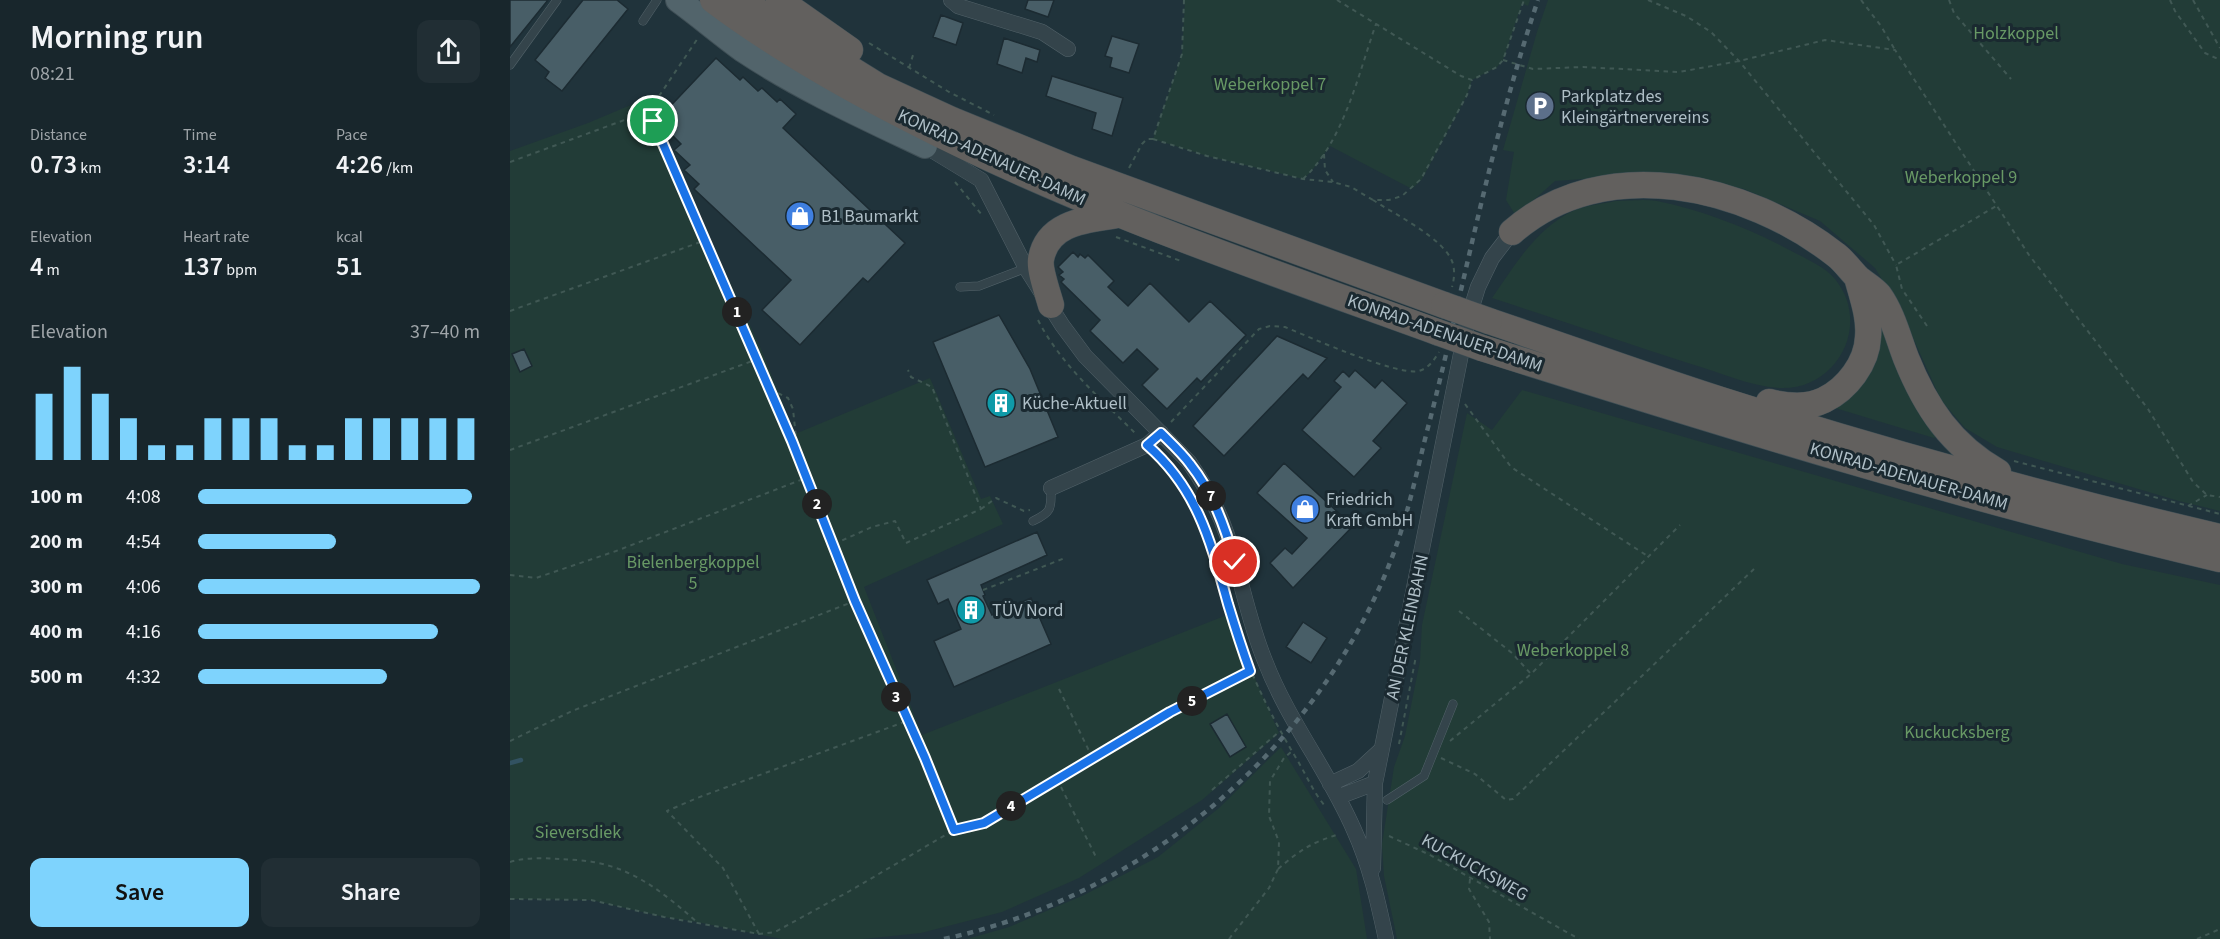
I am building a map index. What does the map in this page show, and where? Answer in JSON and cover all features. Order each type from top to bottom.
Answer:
[{"type":"highway","name":"KONRAD-ADENAUER-DAMM","points":[[713,0],[751,29],[842,85],[1017,173],[1438,342],[1482,348],[1885,470],[2220,559]]},
{"type":"highway","name":"KONRAD-ADENAUER-DAMM","points":[[743,0],[879,86],[952,120],[1072,169],[1448,296],[1489,321],[1721,400],[1900,453],[2220,537]]},
{"type":"highway","points":[[780,0],[846,47],[894,76],[957,110],[1034,143],[1072,169]]},
{"type":"highway","points":[[925,146],[1017,173]]},
{"type":"highway","points":[[1512,232],[1549,205],[1583,192],[1628,185],[1670,186],[1731,200],[1782,221],[1838,256],[1857,277],[1877,293],[1884,303],[1908,362],[1935,415],[1952,438],[1977,460],[2029,488]]},
{"type":"highway","points":[[1044,313],[1033,264],[1050,238],[1079,220],[1120,215]]},
{"type":"highway","points":[[1721,400],[1758,400],[1796,406],[1823,400],[1846,384],[1860,366],[1869,338],[1857,277]]},
{"type":"main road","name":"KONRAD-ADENAUER-DAMM","points":[[678,0],[744,50],[787,76],[925,146]]},
{"type":"street","points":[[951,0],[958,6],[1042,32],[1068,49]]},
{"type":"street","points":[[925,146],[981,180],[1033,264]]},
{"type":"street","name":"AN DER KLEINBAHN","points":[[1373,880],[1372,829],[1375,783],[1468,319],[1478,286],[1492,258],[1512,232]]},
{"type":"street","points":[[1044,313],[1062,325],[1085,356],[1189,462],[1214,502],[1227,535],[1252,626],[1265,663],[1280,695],[1355,830],[1373,880],[1386,939]]},
{"type":"street","points":[[1051,488],[1147,445],[1161,433]]},
{"type":"street","points":[[1334,790],[1382,749]]},
{"type":"street","points":[[1334,790],[1375,783]]},
{"type":"lane","points":[[510,65],[557,0]]},
{"type":"lane","points":[[643,21],[657,0]]},
{"type":"lane","points":[[960,287],[979,286],[1033,264]]},
{"type":"lane","points":[[1033,521],[1047,515],[1051,506],[1051,488]]},
{"type":"lane","points":[[1387,801],[1424,776],[1453,704]]},
{"type":"path","points":[[1153,139],[1182,54],[1184,0]]},
{"type":"path","points":[[1337,0],[1461,76],[1472,80]]},
{"type":"path","points":[[1373,200],[1389,200],[1402,196],[1422,179],[1467,95],[1472,80],[1497,67],[1503,60],[1524,0]]},
{"type":"path","points":[[1648,0],[1686,16],[1711,32],[1738,61],[1874,225],[1896,265],[1902,289],[1927,326]]},
{"type":"path","points":[[1861,0],[1881,26],[2029,255],[2148,409],[2193,482],[2207,495],[2220,497]]},
{"type":"path","points":[[1948,0],[1954,13],[2011,80]]},
{"type":"path","points":[[2170,0],[2175,11],[2205,53],[2220,60]]},
{"type":"path","points":[[2193,0],[2220,48]]},
{"type":"path","points":[[1303,179],[1339,131],[1376,24]]},
{"type":"path","points":[[510,162],[649,111],[702,33]]},
{"type":"path","points":[[1503,60],[1533,69],[1583,67],[1680,72],[1825,40],[1895,50]]},
{"type":"path","points":[[869,43],[909,68],[1001,118]]},
{"type":"path","points":[[909,68],[913,55]]},
{"type":"path","points":[[649,111],[732,298],[834,544],[855,601],[925,758],[954,830]]},
{"type":"path","points":[[1128,171],[1142,144],[1147,139],[1153,139],[1207,156],[1303,179],[1333,182],[1351,187],[1436,242],[1447,253],[1453,264],[1454,276],[1448,296]]},
{"type":"path","points":[[1324,154],[1325,170],[1333,182]]},
{"type":"path","points":[[952,178],[984,218]]},
{"type":"path","points":[[1896,265],[1998,205]]},
{"type":"path","points":[[510,310],[706,240]]},
{"type":"path","points":[[510,899],[591,900],[664,917],[759,933],[775,932],[849,892],[954,830],[984,823],[1170,712],[1250,671],[1210,539],[1197,508],[1163,459],[1071,368],[1048,339],[1044,313]]},
{"type":"path","points":[[1161,433],[1259,329],[1270,326],[1285,327],[1380,364],[1416,371],[1427,367],[1438,342]]},
{"type":"path","points":[[510,450],[756,359]]},
{"type":"path","points":[[908,370],[910,377],[932,387],[981,509]]},
{"type":"path","points":[[769,389],[788,398],[793,409],[796,438],[792,441]]},
{"type":"path","points":[[1455,391],[1511,467],[1649,557]]},
{"type":"path","points":[[510,574],[536,578],[616,551],[806,478]]},
{"type":"path","points":[[2187,507],[2207,495]]},
{"type":"path","points":[[834,544],[895,521],[906,543],[981,509],[996,498],[1024,511]]},
{"type":"path","points":[[1680,525],[1531,674],[1434,754],[1475,774],[1506,800],[1513,799],[1754,569]]},
{"type":"path","points":[[983,590],[1065,558]]},
{"type":"path","points":[[510,741],[572,711],[855,601]]},
{"type":"path","points":[[1459,611],[1512,653],[1531,674]]},
{"type":"path","points":[[1059,689],[1092,757]]},
{"type":"path","points":[[759,933],[723,868],[667,811],[907,721]]},
{"type":"path","points":[[1212,790],[1280,731]]},
{"type":"path","points":[[1228,939],[1269,888],[1278,869],[1279,842],[1269,816],[1270,781],[1284,758],[1292,751]]},
{"type":"path","points":[[1057,779],[1097,859]]},
{"type":"path","name":"KUCKUCKSWEG","points":[[1372,829],[1430,855],[1579,939]]},
{"type":"path","points":[[1278,869],[1316,841],[1355,830]]},
{"type":"path","points":[[510,862],[549,858],[597,862],[623,870],[664,893],[697,922]]},
{"type":"path","points":[[1470,879],[1469,889],[1489,922],[1490,939]]},
{"type":"path","points":[[2197,939],[2220,929]]},
{"type":"green space","name":"Weberkoppel 7","points":[[1185,0],[1530,0],[1528,6],[1522,3],[1503,60],[1497,67],[1472,80],[1467,95],[1422,179],[1412,189],[1330,146],[1303,179],[1207,156],[1153,139],[1182,54]]},
{"type":"green space","points":[[1548,0],[2220,0],[2220,511],[1997,447],[1965,428],[1941,400],[1901,311],[1875,268],[1820,221],[1744,189],[1666,173],[1555,181],[1516,216],[1506,200],[1514,152],[1503,150]]},
{"type":"green space","name":"Bielenbergkoppel 5","points":[[645,99],[761,349],[795,434],[930,378],[981,499],[990,496],[1003,524],[864,587],[922,735],[1227,615],[1279,733],[1202,800],[1079,878],[1002,912],[921,933],[863,939],[782,939],[664,917],[591,900],[510,899],[510,151],[588,123]]},
{"type":"green space","points":[[1616,201],[1657,201],[1711,216],[1763,237],[1827,271],[1846,297],[1850,315],[1849,334],[1843,352],[1832,367],[1817,379],[1800,386],[1768,387],[1734,378],[1492,298],[1518,260],[1549,226],[1575,210]]},
{"type":"green space","points":[[1880,320],[1937,436],[1934,438],[1835,408]]},
{"type":"green space","name":"Kuckucksberg","points":[[1522,390],[2122,564],[2220,585],[2220,939],[1397,939],[1384,876],[1382,844],[1394,767],[1405,736],[1420,661],[1422,625],[1467,413],[1492,430]]},
{"type":"green space","points":[[1281,747],[1356,869],[1367,939],[967,939],[1009,927],[1084,895],[1158,857],[1219,808]]},
{"type":"building","points":[[510,0],[548,0],[510,47]]},
{"type":"building","points":[[583,0],[617,0],[628,9],[562,91],[545,78],[549,72],[535,60]]},
{"type":"building","points":[[1028,0],[1054,0],[1048,17],[1025,9]]},
{"type":"building","points":[[941,15],[963,23],[956,45],[933,37]]},
{"type":"building","points":[[1112,36],[1139,44],[1129,73],[1110,67],[1112,58],[1105,56]]},
{"type":"building","points":[[1004,38],[1040,50],[1037,62],[1026,58],[1022,73],[997,64]]},
{"type":"building","name":"B1 Baumarkt","points":[[716,58],[740,80],[743,77],[758,91],[762,88],[777,102],[780,99],[796,114],[783,128],[905,243],[868,282],[863,278],[800,345],[762,310],[791,280],[694,189],[699,184],[684,170],[690,165],[674,150],[681,144],[666,129],[670,125],[661,116]]},
{"type":"building","points":[[1052,76],[1123,98],[1112,136],[1092,129],[1096,113],[1046,96]]},
{"type":"building","points":[[1073,252],[1078,257],[1080,254],[1085,258],[1088,255],[1114,281],[1108,287],[1128,306],[1150,283],[1189,322],[1210,301],[1246,335],[1201,382],[1197,378],[1167,409],[1142,385],[1158,369],[1137,349],[1123,363],[1090,331],[1100,320],[1061,282],[1064,279],[1059,275],[1063,272],[1058,267]]},
{"type":"building","name":"Küche-Aktuell","points":[[999,315],[1030,369],[1058,437],[985,467],[933,342]]},
{"type":"building","points":[[1277,336],[1327,358],[1308,379],[1303,374],[1224,456],[1193,426]]},
{"type":"building","points":[[524,349],[532,366],[520,372],[512,354]]},
{"type":"building","points":[[1355,370],[1375,388],[1382,380],[1407,403],[1373,441],[1381,448],[1354,477],[1302,430],[1341,387],[1334,381],[1343,371],[1349,377]]},
{"type":"building","name":"Friedrich Kraft GmbH","points":[[1284,463],[1353,526],[1293,588],[1270,563],[1285,548],[1292,554],[1307,538],[1257,493]]},
{"type":"building","name":"TÜV Nord","points":[[1037,532],[1047,555],[981,585],[985,595],[983,596],[992,615],[1031,598],[1051,644],[954,687],[934,641],[961,629],[948,599],[938,604],[927,580]]},
{"type":"building","points":[[1303,622],[1327,638],[1311,663],[1286,647]]},
{"type":"building","points":[[1227,714],[1246,747],[1230,757],[1210,724]]},
{"type":"waterway","points":[[510,763],[521,760]]},
{"type":"railway","points":[[944,939],[1017,918],[1087,888],[1153,850],[1214,805],[1270,752],[1318,693],[1359,629],[1391,560],[1408,507],[1493,155],[1538,0]]},
{"type":"place","name":"Parkplatz des Kleingärtnervereins","points":[[1540,106]]},
{"type":"place","name":"B1 Baumarkt","points":[[800,216]]},
{"type":"place","name":"Küche-Aktuell","points":[[1001,403]]},
{"type":"place","name":"Friedrich Kraft GmbH","points":[[1305,509]]},
{"type":"place","name":"TÜV Nord","points":[[971,610]]},
{"type":"route","points":[[653,121],[732,298],[834,544],[855,601],[925,758],[954,830],[984,823],[1170,712],[1250,671],[1210,539],[1197,508],[1176,475],[1147,445],[1161,433],[1189,462],[1203,482],[1214,502],[1235,562]]},
{"type":"park label","name":"Holzkoppel","points":[[2016,33]]},
{"type":"park label","name":"Weberkoppel 9","points":[[1961,177]]},
{"type":"park label","name":"Weberkoppel 8","points":[[1573,650]]},
{"type":"park label","name":"Sieversdiek","points":[[578,832]]}]
